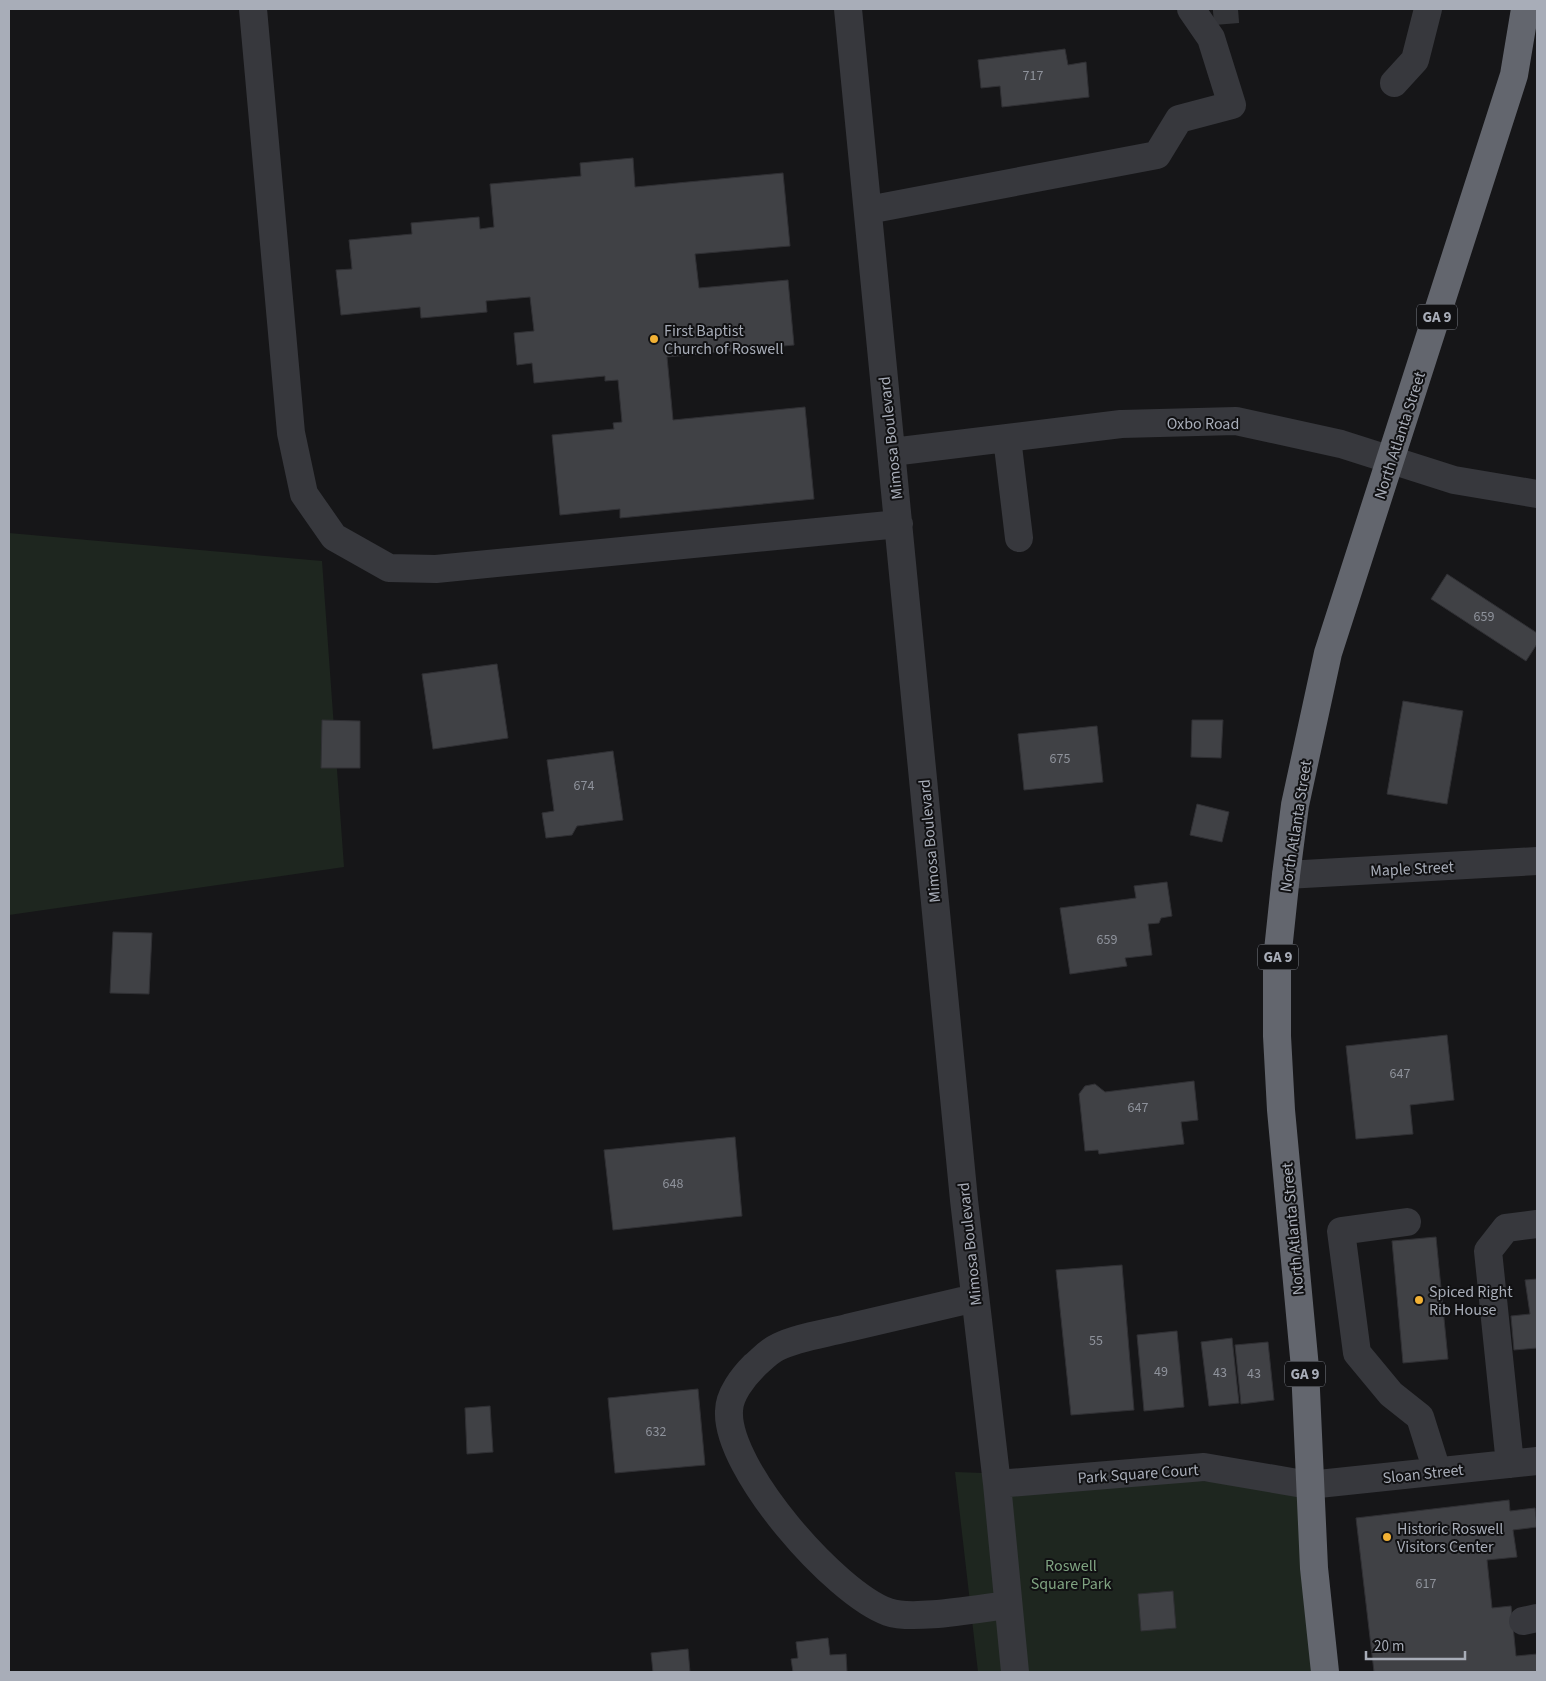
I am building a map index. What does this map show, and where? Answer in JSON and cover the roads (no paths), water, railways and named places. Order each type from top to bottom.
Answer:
[{"type":"highway","name":"North Atlanta Street","points":[[1326,1672],[1314,1568],[1304,1368],[1281,1110],[1277,1036],[1277,960],[1286,875],[1295,805],[1328,653],[1392,459],[1514,74],[1525,9]]},
{"type":"street","points":[[253,9],[292,433],[304,494],[334,537],[389,568],[436,569],[899,524]]},
{"type":"street","name":"Mimosa Boulevard","points":[[848,9],[975,1298],[997,1484],[1015,1672]]},
{"type":"street","points":[[1394,82],[1415,60],[1428,9]]},
{"type":"street","points":[[868,210],[1157,155],[1179,119],[1232,105],[1203,10]]},
{"type":"street","name":"Oxbo Road","points":[[892,452],[1121,424],[1236,421],[1311,436],[1392,459],[1454,480],[1537,494]]},
{"type":"street","points":[[1006,438],[1019,538]]},
{"type":"street","name":"Maple Street","points":[[1286,875],[1537,861]]},
{"type":"street","points":[[1407,1222],[1341,1231],[1357,1353],[1391,1394],[1420,1417],[1437,1472]]},
{"type":"street","points":[[1530,1463],[1488,1251],[1506,1228],[1537,1224]]},
{"type":"street","points":[[975,1298],[807,1338],[777,1347],[753,1367],[736,1388],[728,1411],[733,1434],[752,1478],[804,1547],[863,1598],[889,1612],[907,1614],[938,1613],[1008,1605]]},
{"type":"street","name":"Sloan Street","points":[[1309,1484],[1530,1463]]},
{"type":"street","name":"Park Square Court","points":[[997,1484],[1204,1467],[1309,1484]]},
{"type":"tunnel","points":[[1213,11],[1238,9]]},
{"type":"place","name":"First Baptist Church of Roswell","points":[[654,339]]},
{"type":"place","name":"Spiced Right Rib House","points":[[1419,1300]]},
{"type":"place","name":"Historic Roswell Visitors Center","points":[[1387,1537]]},
{"type":"park label","name":"Roswell Square Park","points":[[1071,1574]]}]
